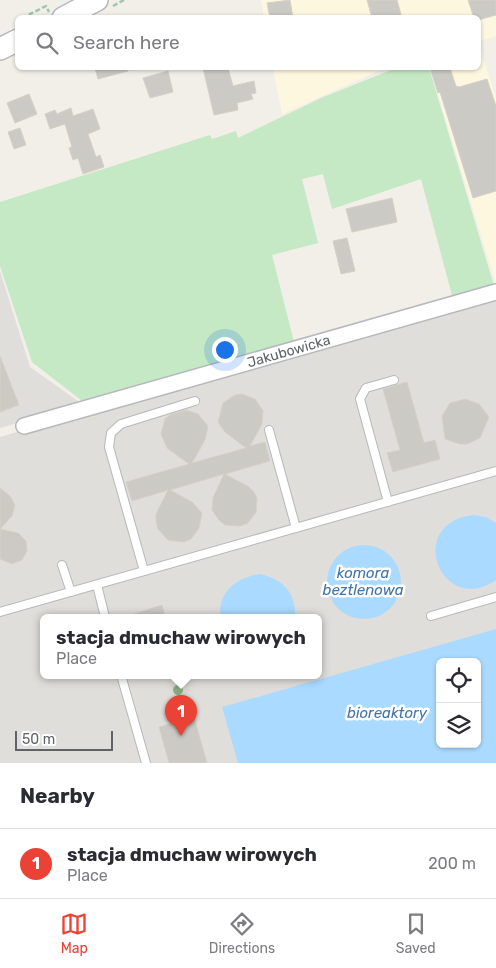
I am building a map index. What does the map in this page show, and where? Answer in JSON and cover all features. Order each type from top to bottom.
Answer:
[{"type":"main road","points":[[69,15],[97,0]]},
{"type":"main road","points":[[0,49],[15,42]]},
{"type":"street","name":"Jakubowicka","points":[[24,426],[496,292]]},
{"type":"lane","points":[[388,502],[360,399],[366,388],[394,380]]},
{"type":"lane","points":[[144,571],[110,447],[111,433],[121,424],[194,401]]},
{"type":"lane","points":[[268,430],[296,528]]},
{"type":"lane","points":[[0,612],[496,471]]},
{"type":"lane","points":[[62,565],[70,592]]},
{"type":"lane","points":[[97,585],[105,614]]},
{"type":"lane","points":[[431,616],[496,597]]},
{"type":"lane","points":[[122,679],[146,763]]},
{"type":"path","points":[[28,15],[46,6],[50,15]]},
{"type":"shaded area","points":[[261,0],[496,0],[496,36],[481,40],[481,15],[264,15]]},
{"type":"shaded area","points":[[481,51],[496,98],[496,284],[431,70],[481,70]]},
{"type":"shaded area","points":[[273,70],[381,70],[282,114]]},
{"type":"shaded area","points":[[0,271],[30,367],[82,404],[0,428]]},
{"type":"shaded area","points":[[496,297],[496,763],[0,763],[0,437],[151,392]]},
{"type":"green space","points":[[391,70],[430,70],[494,286],[453,299],[421,179],[332,209],[323,174],[302,179],[318,243],[272,255],[294,342],[86,404],[32,362],[0,266],[0,202],[210,135],[212,139],[236,131],[238,138],[321,98]]},
{"type":"water","name":"komora beztlenowa","points":[[474,515],[486,517],[496,523],[496,580],[477,588],[460,587],[447,578],[438,565],[436,549],[440,534],[452,522]]},
{"type":"water","name":"komora beztlenowa","points":[[364,545],[385,551],[395,561],[401,582],[395,603],[385,613],[364,619],[343,613],[333,603],[327,582],[333,561],[343,551]]},
{"type":"water","name":"komora beztlenowa","points":[[260,574],[281,583],[290,594],[295,614],[221,614],[220,608],[225,593],[237,582]]},
{"type":"water","name":"bioreaktory","points":[[496,629],[496,763],[238,763],[222,707]]},
{"type":"building","points":[[290,0],[292,15],[269,15],[267,3]]},
{"type":"building","points":[[367,0],[397,0],[401,15],[371,15]]},
{"type":"building","points":[[468,0],[496,0],[496,15],[481,19],[481,15],[473,15]]},
{"type":"building","points":[[96,70],[128,71],[98,79]]},
{"type":"building","points":[[203,70],[229,70],[233,86],[254,81],[256,93],[251,94],[253,99],[237,103],[238,110],[214,115]]},
{"type":"building","points":[[431,70],[451,70],[456,86],[459,87],[487,79],[496,106],[496,191],[473,198],[440,92],[438,93]]},
{"type":"building","points":[[168,71],[173,92],[150,98],[143,78]]},
{"type":"building","points":[[29,94],[37,114],[15,123],[7,103]]},
{"type":"building","points":[[71,108],[73,116],[93,109],[100,129],[88,134],[96,157],[100,155],[104,167],[83,174],[78,158],[73,160],[69,148],[72,147],[65,124],[50,129],[45,114],[55,110],[57,114]]},
{"type":"building","points":[[20,128],[26,145],[14,149],[8,132]]},
{"type":"building","points":[[392,198],[397,222],[352,232],[346,209]]},
{"type":"building","points":[[347,238],[355,271],[341,274],[333,241]]},
{"type":"building","points":[[0,356],[19,405],[0,412]]},
{"type":"building","points":[[407,382],[424,443],[435,440],[440,459],[393,472],[387,453],[400,450],[383,389]]},
{"type":"building","points":[[242,394],[255,399],[263,411],[262,424],[250,446],[265,442],[270,461],[225,474],[249,487],[254,492],[257,498],[256,512],[248,523],[240,526],[225,525],[219,520],[212,510],[213,498],[224,474],[170,490],[192,502],[202,513],[199,528],[191,539],[184,542],[168,540],[158,529],[156,514],[168,490],[132,501],[126,482],[189,464],[167,448],[161,434],[165,419],[170,415],[186,410],[198,414],[208,426],[205,440],[192,463],[246,448],[225,432],[218,422],[223,403],[235,395]]},
{"type":"building","points":[[465,399],[479,404],[489,417],[480,438],[467,444],[460,444],[445,439],[442,416],[450,403]]},
{"type":"building","points":[[0,488],[10,496],[15,505],[12,516],[0,529]]},
{"type":"building","points":[[0,529],[18,533],[26,541],[27,551],[22,560],[12,564],[0,559]]},
{"type":"building","points":[[162,605],[164,614],[134,614]]},
{"type":"building","points":[[194,717],[207,763],[169,763],[159,727]]},
{"type":"place","name":"stacja dmuchaw wirowych","points":[[181,736]]}]
